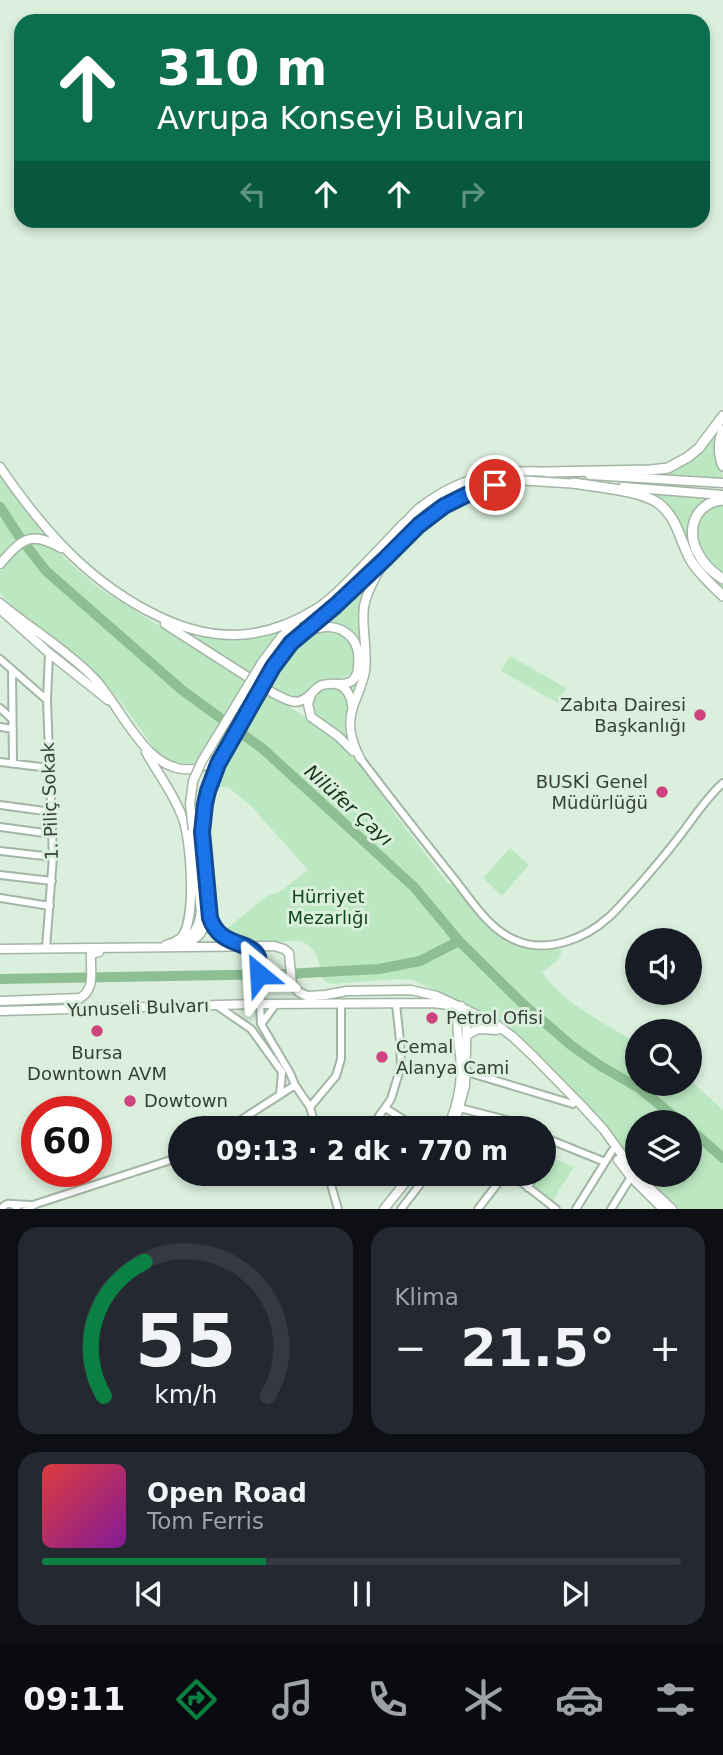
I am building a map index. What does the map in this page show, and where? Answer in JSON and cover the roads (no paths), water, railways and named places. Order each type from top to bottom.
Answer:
[{"type":"highway","points":[[547,472],[668,468],[699,449],[723,416]]},
{"type":"highway","points":[[723,430],[719,449],[723,466]]},
{"type":"highway","points":[[574,483],[638,494],[660,503],[672,517],[690,559],[723,596]]},
{"type":"highway","points":[[723,497],[701,510],[693,524],[692,533],[696,550],[702,560],[723,579]]},
{"type":"main road","points":[[0,467],[18,494],[67,551],[96,579],[273,693],[296,703],[311,695],[320,686],[352,681],[357,674],[359,659],[357,646],[350,636],[340,628],[329,627],[316,628],[301,634]]},
{"type":"main road","points":[[136,606],[191,629],[225,636],[279,628],[317,609],[335,594],[421,507],[462,482],[495,473],[547,472],[723,483]]},
{"type":"main road","points":[[261,1004],[258,957],[246,946],[228,940],[217,932],[210,918],[203,818],[212,778],[273,667],[291,643],[335,606],[419,525],[444,506],[481,489],[517,480],[723,497]]},
{"type":"main road","points":[[0,564],[18,545],[38,538],[67,551]]},
{"type":"main road","points":[[360,758],[352,743],[349,726],[365,672],[364,608],[368,592],[385,559]]},
{"type":"main road","points":[[0,597],[22,619]]},
{"type":"main road","points":[[0,603],[94,678],[121,712],[175,800],[188,838],[189,919],[181,937],[171,944],[155,948]]},
{"type":"main road","points":[[0,610],[121,712]]},
{"type":"main road","points":[[167,948],[187,939],[200,923],[190,804],[193,781],[202,761],[261,664],[281,637],[305,615]]},
{"type":"main road","points":[[330,684],[346,689],[351,697],[352,709]]},
{"type":"main road","points":[[311,695],[308,704],[311,717],[338,736],[360,758]]},
{"type":"main road","points":[[135,734],[160,761],[182,770],[206,765],[228,747]]},
{"type":"main road","points":[[0,1001],[79,998],[85,995],[91,986],[91,954],[156,953],[179,948],[202,933],[209,906]]},
{"type":"main road","points":[[0,949],[280,947],[289,953],[291,981],[295,989],[307,996],[347,991],[405,990],[437,996],[497,1030],[525,1055],[573,1104],[625,1169]]},
{"type":"main road","points":[[72,999],[112,1009]]},
{"type":"main road","name":"Yunuseli Bulvarı","points":[[0,1011],[261,1004],[445,1003],[463,1010]]},
{"type":"main road","points":[[451,1116],[461,1070],[458,1031],[463,1010]]},
{"type":"main road","points":[[457,1116],[467,1072],[467,1035],[463,1010]]},
{"type":"main road","points":[[463,1010],[494,1023],[534,1057],[604,1130],[638,1177],[672,1209]]},
{"type":"main road","points":[[467,1035],[478,1028],[497,1030]]},
{"type":"main road","points":[[384,1209],[402,1186]]},
{"type":"main road","points":[[390,1209],[408,1186]]},
{"type":"main road","points":[[641,1187],[663,1209]]},
{"type":"street","name":"1. Piliç Sokak","points":[[46,948],[53,857],[47,700],[49,653]]},
{"type":"street","points":[[0,659],[47,700]]},
{"type":"street","points":[[12,670],[13,764]]},
{"type":"street","points":[[0,708],[12,719]]},
{"type":"street","points":[[0,727],[13,729]]},
{"type":"street","points":[[360,758],[400,812],[499,931],[526,945],[539,946],[578,937],[610,917],[662,859],[723,783]]},
{"type":"street","points":[[0,762],[49,768]]},
{"type":"street","points":[[0,806],[52,812]]},
{"type":"street","points":[[0,827],[52,834]]},
{"type":"street","points":[[0,851],[53,857]]},
{"type":"street","points":[[0,875],[52,881]]},
{"type":"street","points":[[0,898],[50,906]]},
{"type":"street","points":[[261,1004],[261,1024],[310,1107],[312,1116]]},
{"type":"street","points":[[261,1024],[276,1004]]},
{"type":"street","points":[[310,1107],[336,1076],[341,1059],[341,1004]]},
{"type":"street","points":[[379,1116],[391,1099],[401,1066],[396,1004]]},
{"type":"street","points":[[216,1005],[251,1029],[282,1072],[279,1095]]},
{"type":"street","points":[[467,1072],[573,1104]]},
{"type":"street","points":[[247,1116],[295,1085]]},
{"type":"street","points":[[385,1108],[398,1116]]},
{"type":"street","points":[[460,1108],[492,1116]]},
{"type":"street","points":[[556,1142],[605,1162]]},
{"type":"street","points":[[576,1209],[612,1151]]},
{"type":"street","points":[[26,1209],[168,1161]]},
{"type":"street","points":[[333,1186],[338,1209]]},
{"type":"street","points":[[403,1208],[419,1186]]},
{"type":"street","points":[[478,1209],[496,1186]]},
{"type":"street","points":[[526,1186],[556,1209]]},
{"type":"street","points":[[611,1209],[625,1187]]},
{"type":"street","points":[[1,1207],[7,1204],[14,1207],[36,1204]]},
{"type":"waterway","name":"Nilüfer Çayı","points":[[0,507],[46,571],[182,690],[263,749],[414,887],[459,941],[523,1004],[572,1046],[639,1088],[666,1110]]},
{"type":"waterway","points":[[0,979],[285,974],[379,969],[420,961],[459,941]]},
{"type":"waterway","name":"Nilüfer Çayı","points":[[702,1140],[723,1158]]},
{"type":"place","name":"Zabıta Dairesi Başkanlığı","points":[[700,715]]},
{"type":"place","name":"BUSKİ Genel Müdürlüğü","points":[[662,792]]},
{"type":"place","name":"Petrol Ofisi","points":[[432,1018]]},
{"type":"place","name":"Bursa Downtown AVM","points":[[97,1031]]},
{"type":"place","name":"Cemal Alanya Cami","points":[[382,1057]]},
{"type":"place","name":"Dowtown","points":[[130,1101]]},
{"type":"park label","name":"Hürriyet Mezarlığı","points":[[328,907]]}]
